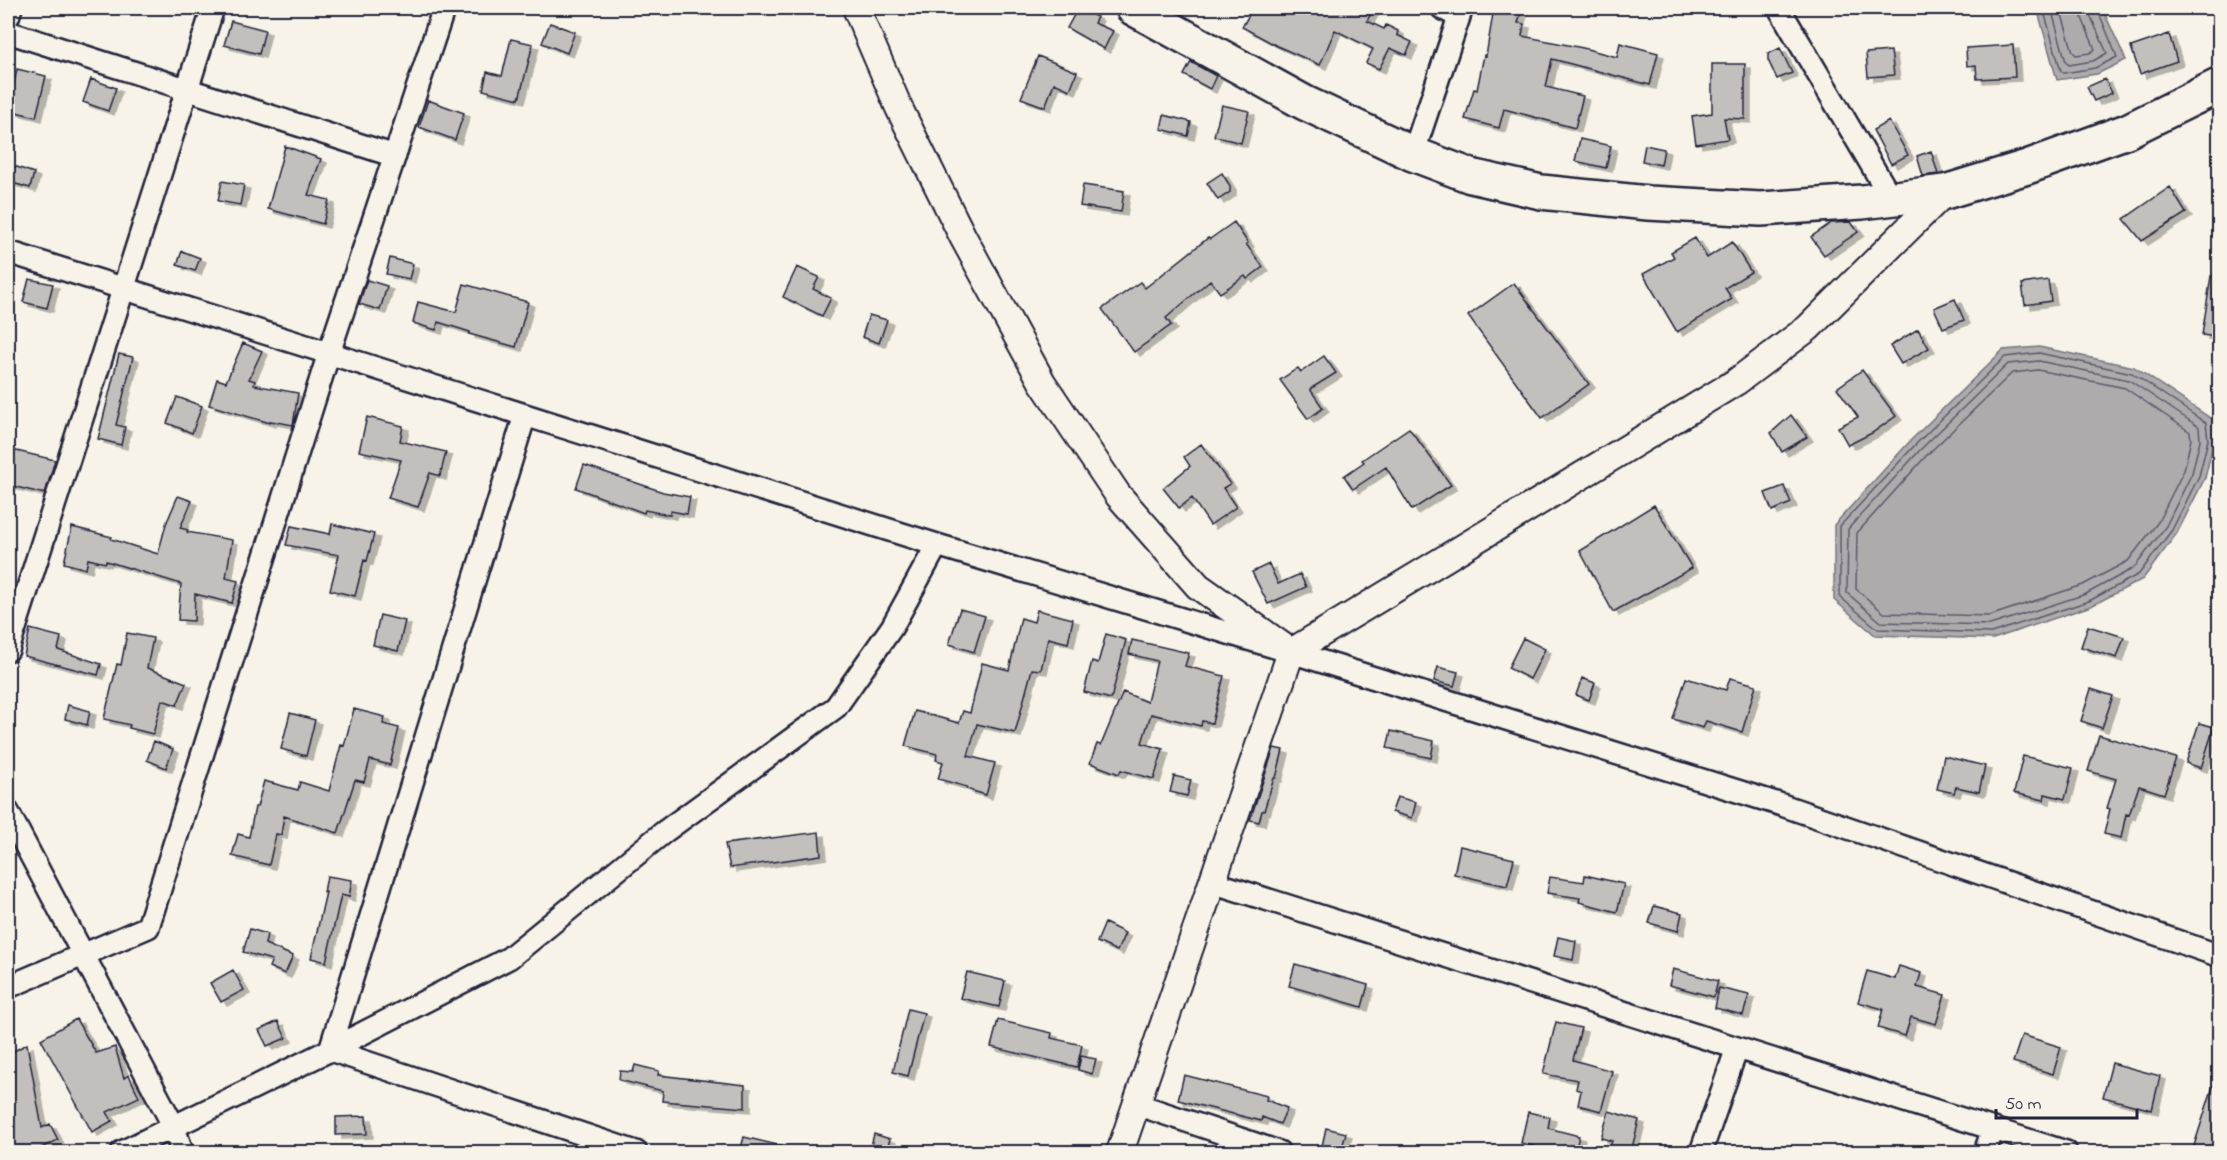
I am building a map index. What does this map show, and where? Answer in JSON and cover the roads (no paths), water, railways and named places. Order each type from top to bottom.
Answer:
[{"type":"highway","points":[[1133,8],[1305,103],[1413,154],[1471,176],[1541,192],[1648,203],[1761,209],[1945,192],[2027,167],[2127,131],[2220,85]]},
{"type":"street","points":[[8,17],[11,8]]},
{"type":"street","points":[[8,651],[213,8]]},
{"type":"street","points":[[8,987],[148,927],[329,353],[444,8]]},
{"type":"street","points":[[856,8],[903,118],[963,237],[1048,391],[1118,495],[1198,585],[1291,652]]},
{"type":"street","points":[[1779,8],[1891,198]]},
{"type":"street","points":[[1413,154],[1454,11]]},
{"type":"street","points":[[8,32],[395,156]]},
{"type":"street","points":[[1120,1152],[1291,652],[1736,382],[1808,328],[1945,192]]},
{"type":"street","points":[[8,252],[937,545],[1291,652],[1779,804],[2220,956]]},
{"type":"street","points":[[330,1050],[525,415]]},
{"type":"street","points":[[122,1152],[330,1050],[509,958],[664,832],[836,707],[892,627],[937,545]]},
{"type":"street","points":[[8,812],[174,1127],[182,1152]]},
{"type":"street","points":[[1212,882],[2066,1152]]},
{"type":"street","points":[[1701,1152],[1737,1048]]},
{"type":"street","points":[[330,1050],[636,1152]]},
{"type":"street","points":[[1136,1104],[1279,1152]]},
{"type":"street","points":[[1985,1152],[1993,1129]]},
{"type":"water","points":[[2037,8],[2102,8],[2126,60],[2097,74],[2057,80]]},
{"type":"water","points":[[2039,347],[2134,367],[2213,420],[2214,441],[2205,478],[2177,533],[2143,579],[2091,606],[1993,639],[1875,635],[1834,600],[1834,525],[1911,440],[2003,350]]}]
